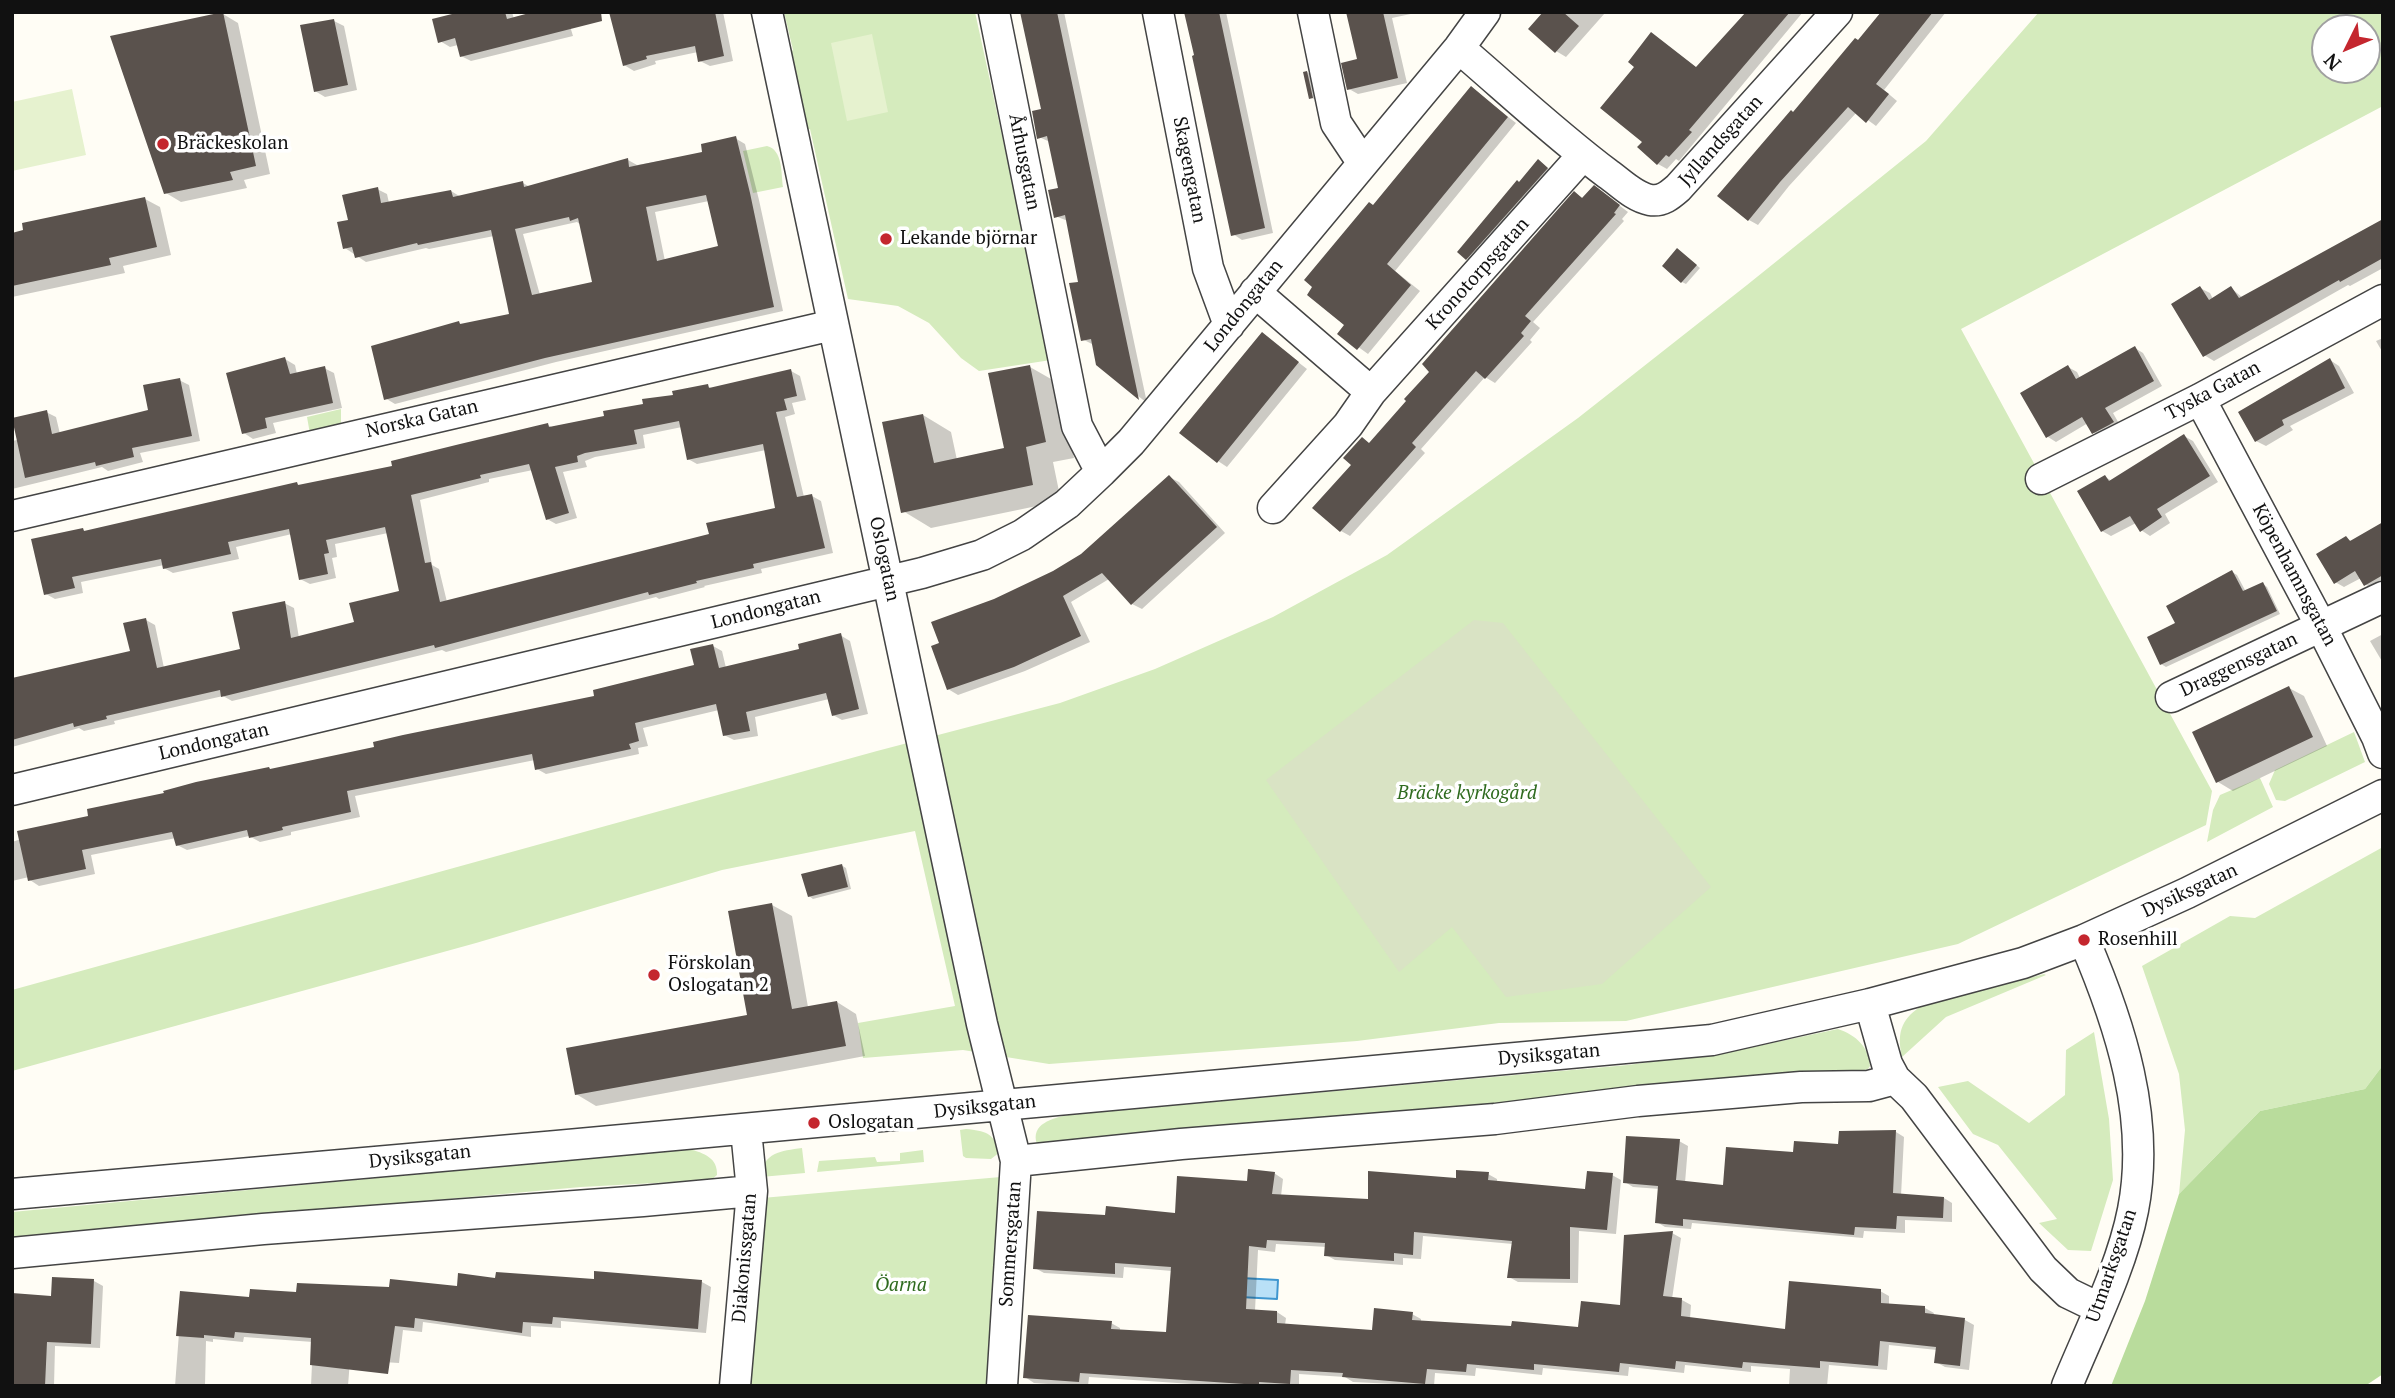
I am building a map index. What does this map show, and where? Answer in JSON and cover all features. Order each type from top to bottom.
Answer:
[{"type":"street","name":"Oslogatan","points":[[767,12],[1001,1105]]},
{"type":"street","name":"Århusgatan","points":[[994,12],[1077,426],[1101,472]]},
{"type":"street","name":"Skagengatan","points":[[1158,12],[1208,268],[1230,324]]},
{"type":"street","points":[[1313,12],[1336,123],[1362,162]]},
{"type":"street","name":"Jyllandsgatan","points":[[1459,48],[1583,155],[1631,191],[1656,201],[1667,197],[1688,177],[1837,12]]},
{"type":"street","name":"Londongatan","points":[[12,790],[889,580],[982,555],[1022,535],[1067,504],[1131,442],[1459,48],[1482,14]]},
{"type":"street","name":"Kronotorpsgatan","points":[[1273,508],[1349,425],[1371,392],[1583,155]]},
{"type":"street","points":[[1255,292],[1371,392]]},
{"type":"street","name":"Tyska Gatan","points":[[2041,479],[2200,399],[2383,300]]},
{"type":"street","name":"Norska Gatan","points":[[12,516],[833,325]]},
{"type":"street","name":"Köpenhamnsgatan","points":[[2200,399],[2321,626],[2383,754]]},
{"type":"street","name":"Draggensgatan","points":[[2171,697],[2383,597]]},
{"type":"street","name":"Dysiksgatan","points":[[12,1194],[746,1130],[1713,1040],[1870,1004],[2023,963],[2084,940],[2231,872],[2383,796]]},
{"type":"street","name":"Utmarksgatan","points":[[2067,1386],[2122,1250],[2133,1212],[2137,1181],[2137,1135],[2132,1082],[2121,1040],[2084,940]]},
{"type":"street","points":[[1870,1004],[1887,1064],[1895,1079],[1914,1097],[2043,1269],[2068,1293],[2099,1308]]},
{"type":"street","points":[[1016,1161],[1195,1143],[1494,1119],[1638,1101],[1801,1087],[1869,1086],[1895,1079]]},
{"type":"street","name":"Sommersgatan","points":[[1001,1105],[1016,1161],[1002,1386]]},
{"type":"street","name":"Diakonissgatan","points":[[735,1386],[752,1191],[746,1130]]},
{"type":"street","points":[[12,1252],[263,1229],[752,1191]]},
{"type":"green space","points":[[784,12],[975,12],[1051,360],[979,371],[961,358],[929,323],[898,306],[848,299],[810,129],[803,131],[789,53],[793,50]]},
{"type":"green space","points":[[2039,12],[2383,12],[2383,106],[1961,329],[2212,791],[2206,825],[1958,944],[1626,1021],[1499,1023],[1357,1041],[1049,1064],[963,1050],[863,1058],[858,1023],[955,1006],[915,831],[722,870],[476,943],[12,1071],[12,990],[1060,703],[1155,669],[1273,617],[1387,555],[1578,418],[1926,141]]},
{"type":"green space","points":[[872,34],[888,112],[847,121],[831,43]]},
{"type":"green space","points":[[72,89],[86,155],[12,171],[12,102]]},
{"type":"green space","points":[[767,146],[779,157],[783,187],[753,193],[743,151]]},
{"type":"green space","points":[[341,409],[341,425],[310,434],[307,417]]},
{"type":"green space","name":"Bräcke kyrkogård","points":[[1474,620],[1503,623],[1711,887],[1602,984],[1506,997],[1452,927],[1399,972],[1266,780]]},
{"type":"green space","points":[[2354,732],[2365,762],[2285,801],[2276,800],[2269,784],[2275,770]]},
{"type":"green space","points":[[2260,778],[2273,807],[2207,842],[2213,810],[2220,795]]},
{"type":"green space","points":[[2383,847],[2383,1065],[2365,1089],[2260,1111],[2179,1194],[2185,1130],[2179,1074],[2142,966],[2230,916],[2255,918]]},
{"type":"green space","points":[[2046,975],[1946,1017],[1902,1057],[1900,1035],[1904,1023],[1920,1007]]},
{"type":"green space","points":[[1838,1029],[1856,1038],[1864,1048],[1869,1059],[1868,1069],[1854,1073],[1037,1144],[1036,1137],[1037,1131],[1044,1123],[1068,1115],[1628,1065],[1739,1050]]},
{"type":"green space","points":[[2094,1032],[2109,1119],[2113,1180],[2091,1251],[2068,1250],[2039,1223],[2057,1219],[1998,1145],[1973,1134],[1938,1087],[1968,1081],[2029,1123],[2065,1095],[2066,1050]]},
{"type":"green space","points":[[2383,1065],[2383,1374],[2365,1386],[2111,1386],[2145,1301],[2179,1194],[2260,1111],[2365,1089]]},
{"type":"green space","points":[[966,1129],[991,1136],[1000,1152],[991,1159],[963,1156],[960,1130]]},
{"type":"green space","points":[[802,1148],[805,1173],[761,1177],[765,1162],[774,1154]]},
{"type":"green space","points":[[689,1149],[713,1160],[717,1175],[711,1180],[581,1187],[12,1238],[12,1212]]},
{"type":"green space","points":[[923,1150],[924,1162],[817,1172],[819,1161],[875,1157],[877,1162],[900,1161],[900,1153]]},
{"type":"green space","name":"Öarna","points":[[1012,1176],[993,1386],[747,1386],[762,1198]]},
{"type":"water","points":[[1241,1278],[1278,1280],[1277,1299],[1240,1297]]},
{"type":"building","points":[[223,12],[256,166],[230,172],[233,180],[164,194],[110,36]]},
{"type":"building","points":[[460,12],[505,12],[507,19],[533,12],[601,12],[602,21],[460,57],[455,38],[438,43],[432,19]]},
{"type":"building","points":[[609,12],[715,12],[724,56],[698,62],[695,46],[646,56],[647,59],[623,66]]},
{"type":"building","points":[[1020,12],[1057,12],[1139,400],[1096,365],[1091,339],[1081,341],[1069,283],[1078,282],[1065,215],[1054,218],[1048,190],[1058,188],[1047,136],[1037,139],[1032,111],[1041,109]]},
{"type":"building","points":[[1184,12],[1219,12],[1265,228],[1231,236]]},
{"type":"building","points":[[1346,12],[1383,12],[1398,78],[1347,90],[1341,63],[1357,59]]},
{"type":"building","points":[[1543,12],[1563,12],[1579,26],[1555,53],[1528,29]]},
{"type":"building","points":[[1746,12],[1790,12],[1689,130],[1692,132],[1669,157],[1666,155],[1657,165],[1637,147],[1642,142],[1600,108],[1634,67],[1628,62],[1651,32],[1696,67]]},
{"type":"building","points":[[1881,12],[1933,12],[1876,84],[1889,94],[1866,123],[1848,107],[1748,221],[1717,196],[1855,38],[1858,40]]},
{"type":"building","points":[[334,19],[348,85],[314,92],[300,25]]},
{"type":"building","points":[[1307,71],[1313,98],[1309,99],[1303,72]]},
{"type":"building","points":[[1471,86],[1508,117],[1387,264],[1411,285],[1357,350],[1337,334],[1344,325],[1307,295],[1312,287],[1304,280],[1369,202],[1373,205]]},
{"type":"building","points":[[736,136],[774,307],[545,358],[384,400],[371,346],[459,321],[460,324],[509,314],[507,304],[491,230],[418,245],[417,243],[355,258],[352,247],[343,249],[337,222],[348,220],[342,195],[378,187],[381,203],[451,190],[453,197],[523,181],[524,187],[628,158],[629,167],[702,152],[701,144]],"holes":[[[706,195],[718,246],[657,261],[646,207]],[[569,217],[570,221],[578,218],[592,282],[532,295],[515,229]]]},
{"type":"building","points":[[1538,159],[1548,168],[1466,260],[1457,252]]},
{"type":"building","points":[[1594,185],[1620,205],[1614,213],[1616,214],[1525,316],[1531,321],[1521,333],[1524,336],[1485,379],[1476,371],[1412,443],[1416,447],[1340,532],[1312,508],[1351,465],[1343,458],[1362,437],[1369,443],[1406,401],[1404,399],[1429,372],[1422,364],[1574,191],[1582,198]]},
{"type":"building","points":[[145,197],[157,247],[109,258],[111,265],[12,286],[12,233],[23,230],[22,223]]},
{"type":"building","points":[[2383,219],[2383,258],[2203,357],[2171,304],[2200,286],[2209,300],[2231,286],[2239,298]]},
{"type":"building","points":[[1677,248],[1697,265],[1681,283],[1662,266]]},
{"type":"building","points":[[1262,332],[1299,362],[1217,463],[1179,433]]},
{"type":"building","points":[[2135,346],[2154,381],[2105,408],[2114,422],[2092,434],[2082,417],[2046,438],[2020,393],[2068,365],[2076,379]]},
{"type":"building","points":[[285,357],[290,374],[325,366],[333,403],[265,418],[267,428],[242,434],[226,373]]},
{"type":"building","points":[[2330,358],[2345,388],[2282,420],[2284,425],[2255,442],[2238,412]]},
{"type":"building","points":[[1030,365],[1046,442],[1026,447],[1033,485],[901,513],[882,422],[923,414],[934,463],[1004,448],[988,373]]},
{"type":"building","points":[[791,369],[797,396],[784,399],[787,410],[776,412],[797,497],[812,494],[825,548],[753,564],[754,568],[649,595],[648,592],[435,648],[434,645],[221,697],[220,690],[106,716],[107,719],[74,727],[73,723],[12,740],[12,678],[130,651],[123,623],[146,618],[157,668],[240,649],[232,612],[285,601],[291,638],[354,622],[349,603],[399,591],[385,527],[326,540],[329,553],[324,554],[328,574],[299,580],[289,529],[228,542],[231,554],[163,569],[161,559],[72,577],[75,588],[44,595],[31,539],[83,528],[84,531],[297,482],[298,485],[392,466],[391,461],[548,423],[549,427],[604,416],[603,411],[643,404],[642,399],[673,395],[672,391],[708,384],[709,388]],"holes":[[[679,421],[687,460],[763,444],[775,508],[706,523],[709,534],[440,602],[431,562],[425,563],[411,495],[529,464],[546,520],[569,513],[555,467],[578,462],[577,456],[585,453],[637,444],[634,430]]]},
{"type":"building","points":[[180,378],[192,436],[132,448],[134,457],[96,466],[95,462],[25,478],[12,418],[47,410],[52,434],[148,410],[143,385]]},
{"type":"building","points":[[2184,434],[2210,476],[2157,509],[2162,517],[2140,532],[2130,516],[2101,532],[2077,491],[2105,475],[2109,481]]},
{"type":"building","points":[[1169,475],[1217,527],[1131,605],[1102,573],[1063,596],[1081,636],[1014,667],[947,690],[931,646],[939,643],[931,622],[994,599],[1053,571],[1081,554]]},
{"type":"building","points":[[2383,522],[2383,575],[2364,586],[2355,571],[2334,584],[2316,554],[2346,536],[2350,541]]},
{"type":"building","points":[[2232,570],[2243,591],[2263,582],[2277,611],[2160,665],[2147,637],[2175,623],[2166,606]]},
{"type":"building","points":[[841,633],[859,709],[832,716],[826,693],[746,712],[750,731],[723,736],[716,704],[635,723],[639,741],[629,744],[631,749],[535,770],[532,754],[347,791],[351,812],[282,827],[283,830],[249,838],[247,830],[176,846],[172,832],[82,850],[86,869],[28,881],[17,831],[88,816],[87,809],[164,793],[163,791],[196,782],[374,747],[373,742],[403,735],[594,696],[593,690],[694,665],[690,649],[713,644],[719,668],[799,649],[798,644]]},
{"type":"building","points":[[2289,686],[2313,737],[2216,783],[2192,732]]},
{"type":"building","points":[[842,864],[848,887],[808,897],[801,874]]},
{"type":"building","points":[[772,903],[792,1009],[837,1001],[846,1046],[575,1095],[566,1048],[747,1015],[728,911]]},
{"type":"building","points":[[1896,1130],[1893,1193],[1944,1197],[1943,1218],[1897,1216],[1896,1229],[1855,1227],[1854,1235],[1683,1219],[1683,1226],[1655,1223],[1658,1186],[1623,1183],[1626,1136],[1680,1139],[1676,1180],[1723,1185],[1726,1147],[1793,1152],[1794,1141],[1838,1144],[1839,1131]]},
{"type":"building","points":[[1248,1169],[1275,1172],[1272,1194],[1368,1199],[1368,1171],[1456,1178],[1456,1170],[1489,1172],[1488,1180],[1585,1189],[1587,1171],[1613,1173],[1607,1230],[1570,1227],[1570,1279],[1507,1278],[1512,1241],[1414,1232],[1413,1255],[1394,1253],[1394,1261],[1324,1256],[1325,1243],[1267,1240],[1266,1248],[1249,1246],[1246,1309],[1277,1311],[1277,1323],[1372,1330],[1374,1308],[1413,1312],[1412,1320],[1511,1326],[1512,1321],[1578,1327],[1581,1301],[1620,1305],[1624,1235],[1673,1231],[1663,1296],[1682,1298],[1681,1316],[1785,1329],[1789,1281],[1881,1289],[1881,1303],[1925,1306],[1925,1313],[1965,1318],[1960,1366],[1934,1363],[1936,1347],[1880,1341],[1878,1366],[1820,1361],[1820,1368],[1743,1362],[1742,1368],[1676,1361],[1675,1369],[1620,1363],[1619,1372],[1534,1364],[1534,1370],[1467,1364],[1466,1372],[1427,1369],[1425,1384],[1342,1377],[1343,1373],[1291,1370],[1290,1384],[1259,1382],[1259,1385],[1080,1373],[1079,1382],[1023,1378],[1028,1315],[1112,1321],[1111,1329],[1166,1332],[1171,1267],[1115,1263],[1115,1274],[1033,1269],[1037,1211],[1105,1215],[1106,1206],[1175,1213],[1177,1176],[1247,1181]]},
{"type":"building","points":[[594,1271],[702,1280],[698,1329],[553,1317],[552,1324],[523,1322],[522,1333],[415,1318],[414,1328],[395,1326],[388,1374],[310,1365],[311,1338],[235,1332],[234,1338],[176,1336],[180,1291],[249,1297],[250,1289],[296,1292],[297,1283],[389,1287],[390,1279],[457,1286],[458,1273],[495,1278],[496,1272],[594,1279]]},
{"type":"building","points":[[52,1277],[94,1279],[91,1344],[47,1342],[45,1386],[12,1386],[12,1293],[51,1296]]},
{"type":"place","name":"Bräckeskolan","points":[[163,144]]},
{"type":"place","name":"Lekande björnar","points":[[886,239]]},
{"type":"place","name":"Rosenhill","points":[[2084,940]]},
{"type":"place","name":"Förskolan Oslogatan 2","points":[[654,975]]},
{"type":"place","name":"Oslogatan","points":[[814,1123]]}]
